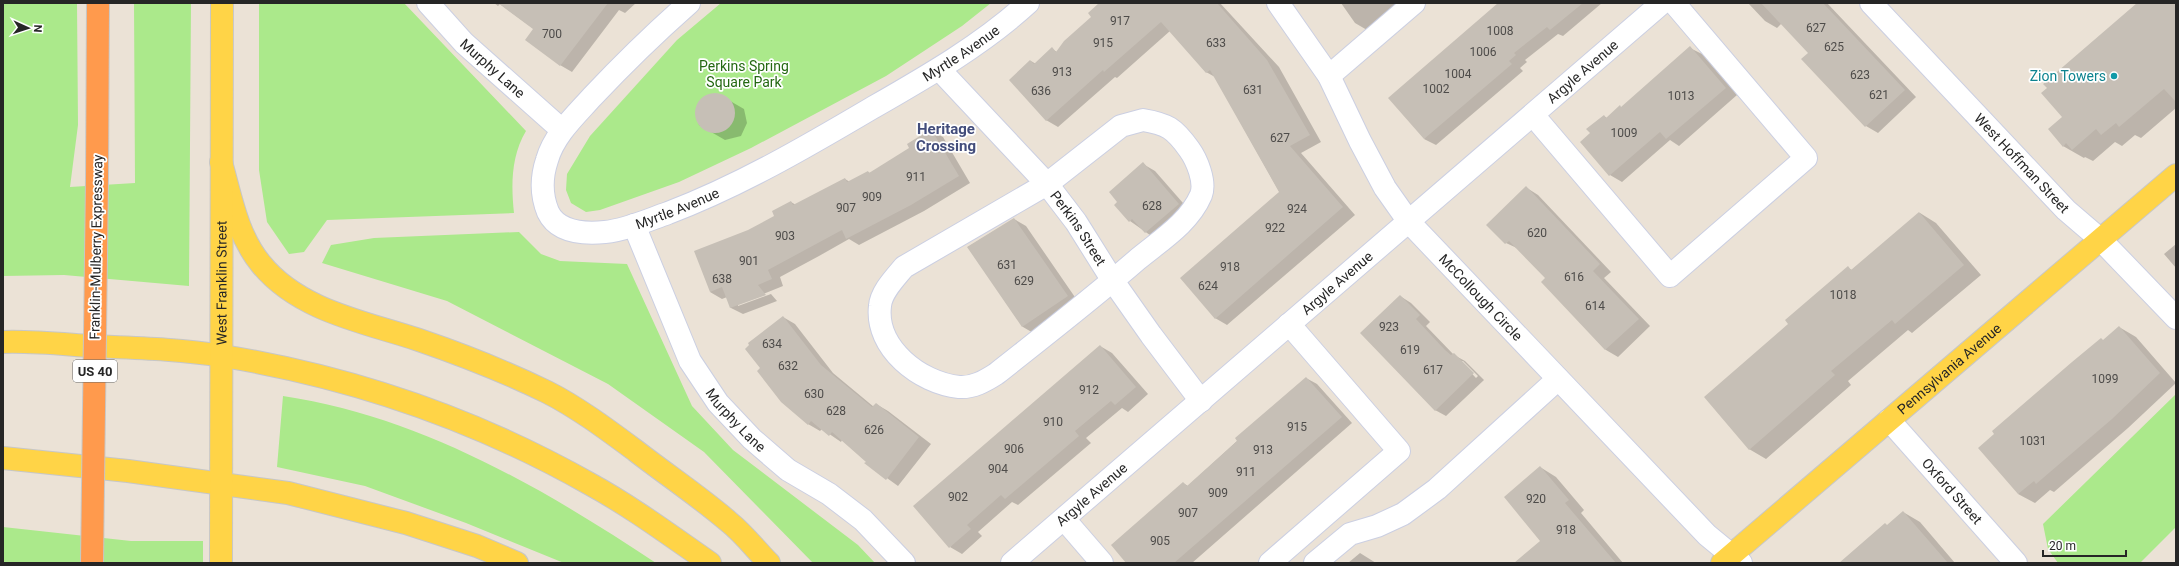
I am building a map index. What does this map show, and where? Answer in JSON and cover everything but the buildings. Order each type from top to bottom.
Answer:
[{"type":"highway","name":"Franklin-Mulberry Expressway","points":[[92,563],[98,3]]},
{"type":"main road","name":"West Franklin Street","points":[[221,563],[222,3]]},
{"type":"main road","points":[[221,162],[239,228],[261,264],[282,284],[319,307],[353,320],[417,339],[476,360],[549,393],[614,435],[694,494],[731,524],[769,563]]},
{"type":"main road","name":"Pennsylvania Avenue","points":[[1731,560],[1889,420],[2176,175]]},
{"type":"main road","points":[[3,342],[131,348],[221,356],[296,371],[374,391],[452,418],[521,449],[590,484],[647,519],[710,563]]},
{"type":"main road","points":[[3,458],[221,483],[288,493],[344,506],[477,546],[517,563]]},
{"type":"street","name":"Murphy Lane","points":[[428,3],[464,43],[562,130]]},
{"type":"street","name":"Myrtle Avenue","points":[[689,3],[649,38],[562,130],[547,158],[542,180],[543,200],[550,216],[564,229],[580,232],[606,232],[634,225],[688,205],[745,179],[939,69],[1013,17],[1028,3]]},
{"type":"street","name":"McCollough Circle","points":[[1278,3],[1329,76],[1385,188],[1409,222],[1731,560]]},
{"type":"street","points":[[1329,76],[1414,3]]},
{"type":"street","name":"Argyle Avenue","points":[[1012,563],[1662,3]]},
{"type":"street","points":[[1532,115],[1670,276],[1806,158],[1674,3]]},
{"type":"street","name":"West Hoffman Street","points":[[1872,3],[2066,210],[2101,240],[2176,318]]},
{"type":"street","name":"Perkins Street","points":[[939,69],[1047,184],[1076,222],[1113,281],[1201,401]]},
{"type":"street","points":[[1143,120],[1165,124],[1183,140],[1194,155],[1202,178],[1202,193],[1190,216],[1113,281],[996,374],[978,385],[960,387],[936,381],[910,367],[893,350],[881,330],[880,304],[889,285],[904,267],[1047,184],[1120,126],[1143,120]]},
{"type":"street","name":"Murphy Lane","points":[[634,225],[690,361],[718,403],[752,439],[788,470],[829,494],[863,520],[904,563]]},
{"type":"street","points":[[1270,563],[1399,451],[1289,324]]},
{"type":"street","points":[[1315,563],[1350,534],[1377,526],[1403,514],[1436,489],[1558,379]]},
{"type":"street","name":"Oxford Street","points":[[1889,420],[2016,563]]},
{"type":"street","points":[[1064,519],[1102,563]]},
{"type":"green space","points":[[3,3],[77,3],[78,125],[70,187],[135,183],[134,3],[191,3],[189,286],[64,275],[3,276]]},
{"type":"green space","points":[[259,3],[404,3],[526,131],[517,150],[513,171],[512,192],[514,213],[327,220],[304,252],[289,254],[267,222],[259,170]]},
{"type":"green space","name":"Perkins Spring Square Park","points":[[721,3],[991,3],[962,26],[886,76],[751,148],[679,182],[600,210],[586,212],[571,203],[566,190],[567,174],[590,136],[677,40]]},
{"type":"green space","points":[[519,232],[541,254],[560,261],[627,264],[692,406],[733,450],[858,545],[875,563],[813,563],[704,452],[608,384],[447,301],[322,263],[331,245],[374,238]]},
{"type":"green space","points":[[2176,394],[2176,527],[2140,563],[2058,563],[2048,549],[2043,524]]},
{"type":"green space","points":[[283,396],[333,406],[383,420],[431,438],[478,459],[524,482],[569,508],[656,563],[564,563],[466,523],[365,486],[277,467]]},
{"type":"green space","points":[[3,527],[131,541],[203,541],[203,563],[3,563]]},
{"type":"place","name":"Zion Towers","points":[[2114,76]]},
{"type":"district","name":"Heritage Crossing","points":[[946,138]]}]
